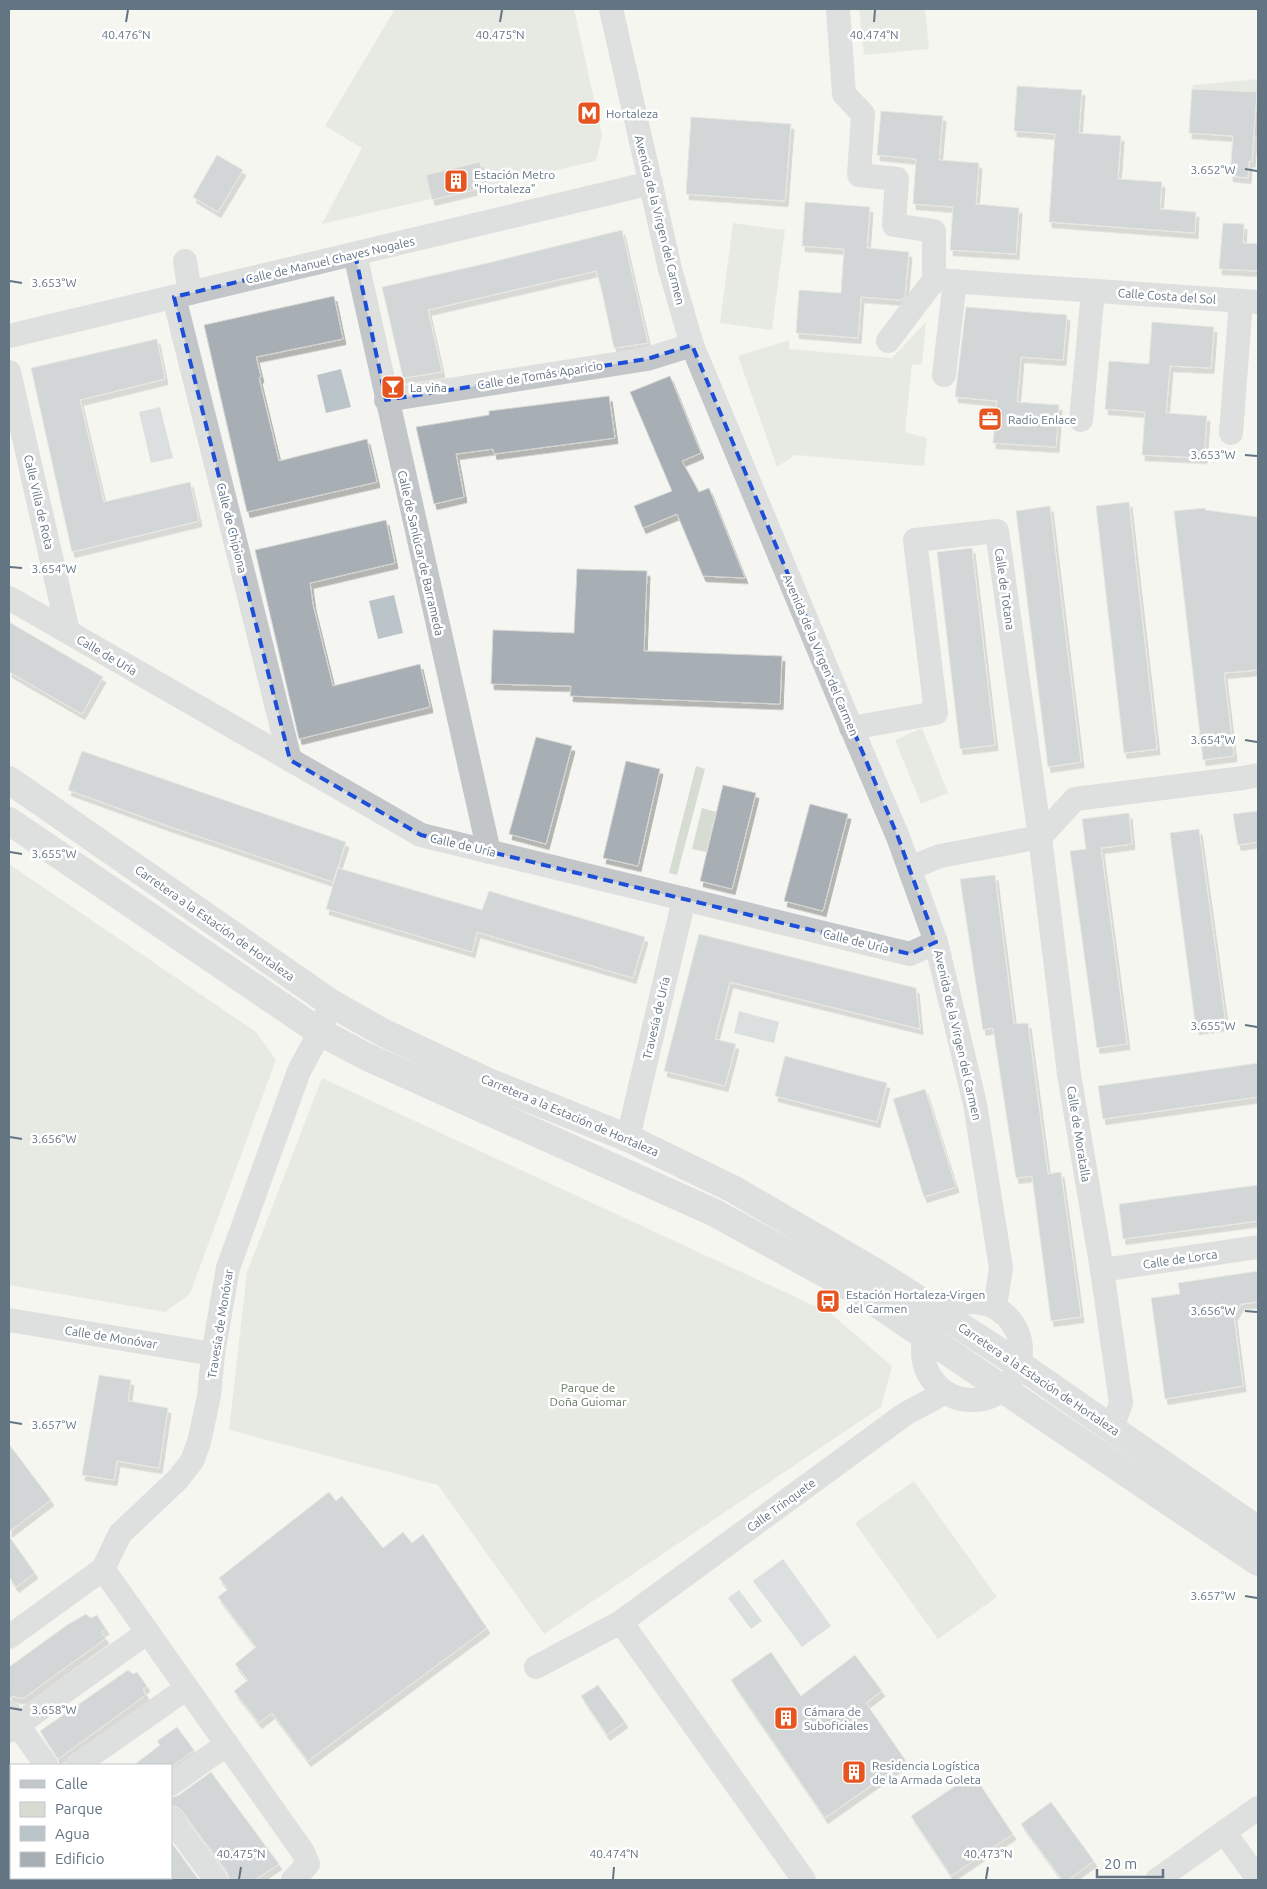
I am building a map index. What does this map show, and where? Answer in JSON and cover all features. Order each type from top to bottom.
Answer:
[{"type":"street","name":"Avenida de la Virgen del Carmen","points":[[611,9],[670,270],[692,345],[910,868],[936,942],[975,1104],[1001,1268],[995,1307]]},
{"type":"street","points":[[838,9],[844,94],[863,114],[859,175],[897,179],[894,225],[934,231],[944,280],[944,375]]},
{"type":"street","name":"Calle de Manuel Chaves Nogales","points":[[9,336],[651,183]]},
{"type":"street","name":"Calle de Sanlúcar de Barrameda","points":[[354,254],[490,852]]},
{"type":"street","name":"Calle de Chipiona","points":[[185,261],[182,295],[290,760]]},
{"type":"street","points":[[888,341],[944,280]]},
{"type":"street","name":"Calle Costa del Sol","points":[[944,280],[1250,301],[1231,432]]},
{"type":"street","points":[[1081,420],[1093,291]]},
{"type":"street","name":"Calle de Tomás Aparicio","points":[[386,400],[647,359],[692,345]]},
{"type":"street","name":"Calle Villa de Rota","points":[[9,372],[68,632]]},
{"type":"street","name":"Calle de Totana","points":[[851,728],[936,713],[916,540],[997,531],[1040,837]]},
{"type":"street","name":"Calle de Uría","points":[[9,598],[421,835],[910,954],[936,942]]},
{"type":"street","points":[[910,868],[940,856],[1040,837],[1075,799],[1258,775]]},
{"type":"street","name":"Carretera a la Estación de Hortaleza","points":[[9,780],[331,1003],[376,1030],[486,1081],[628,1138],[734,1189],[877,1273],[1020,1365],[1258,1530]]},
{"type":"street","points":[[9,822],[320,1032],[374,1060],[716,1214],[864,1295],[1258,1562]]},
{"type":"street","name":"Calle de Moratalla","points":[[1040,837],[1069,1074],[1122,1403],[1112,1428]]},
{"type":"street","name":"Travesía de Uría","points":[[628,1138],[684,899]]},
{"type":"street","name":"Travesía de Monóvar","points":[[103,1569],[120,1534],[178,1479],[192,1461],[200,1442],[209,1396],[213,1354],[228,1268],[299,1071],[320,1032],[331,1003]]},
{"type":"street","name":"Calle de Lorca","points":[[1102,1270],[1258,1247]]},
{"type":"street","points":[[967,1301],[981,1302],[995,1307],[1009,1318],[1018,1332],[1021,1348],[1020,1365],[1013,1378],[1004,1389],[990,1397],[975,1401],[959,1399],[944,1392],[932,1382],[925,1368],[922,1352],[924,1337],[930,1324],[940,1313],[952,1305],[967,1301]]},
{"type":"street","name":"Calle de Monóvar","points":[[9,1320],[213,1354]]},
{"type":"street","name":"Calle Trinquete","points":[[536,1667],[621,1622],[905,1414],[944,1392]]},
{"type":"street","points":[[9,1637],[103,1569],[303,1852],[308,1864],[293,1880]]},
{"type":"street","points":[[621,1622],[804,1880]]},
{"type":"street","points":[[45,1764],[12,1722],[148,1632]]},
{"type":"street","points":[[78,1764],[187,1688]]},
{"type":"street","points":[[172,1783],[227,1744]]},
{"type":"street","points":[[1157,1880],[1258,1808]]},
{"type":"street","points":[[172,1820],[216,1880]]},
{"type":"street","points":[[1224,1832],[1258,1879]]},
{"type":"highlighted area","points":[[355,254],[386,400],[647,359],[692,345],[898,837],[936,942],[910,954],[421,835],[290,760],[174,297]]},
{"type":"green space","points":[[395,9],[574,9],[602,135],[596,161],[322,224],[362,148],[325,126]]},
{"type":"green space","points":[[859,9],[925,9],[929,49],[864,55]]},
{"type":"green space","points":[[1258,79],[1258,135],[1254,135],[1257,92],[1192,89],[1193,85]]},
{"type":"green space","points":[[733,223],[785,230],[772,330],[720,323]]},
{"type":"green space","points":[[926,322],[922,364],[912,365],[905,432],[927,438],[924,466],[795,455],[777,467],[738,356],[789,340],[789,349],[892,358]]},
{"type":"green space","points":[[922,728],[948,793],[921,804],[895,740]]},
{"type":"green space","points":[[696,766],[705,769],[677,875],[669,873]]},
{"type":"green space","points":[[702,808],[716,812],[706,852],[692,849]]},
{"type":"green space","points":[[9,864],[256,1032],[276,1060],[190,1294],[165,1312],[9,1285]]},
{"type":"green space","name":"Parque de Doña Guiomar","points":[[322,1078],[830,1313],[892,1366],[881,1407],[544,1634],[438,1485],[229,1430],[247,1272]]},
{"type":"green space","points":[[914,1481],[997,1597],[938,1639],[855,1523]]},
{"type":"water","points":[[341,369],[351,407],[326,413],[317,375]]},
{"type":"water","points":[[160,407],[173,458],[151,463],[139,412]]},
{"type":"water","points":[[394,595],[403,633],[378,639],[369,601]]},
{"type":"water","points":[[739,1011],[779,1022],[774,1043],[734,1033]]},
{"type":"water","points":[[783,1559],[831,1626],[802,1647],[753,1581]]},
{"type":"water","points":[[739,1590],[762,1621],[751,1629],[728,1598]]},
{"type":"building","points":[[1017,86],[1082,90],[1079,133],[1121,136],[1118,179],[1162,182],[1160,209],[1196,212],[1195,233],[1049,222],[1055,134],[1014,131]]},
{"type":"building","points":[[1192,89],[1257,92],[1252,162],[1249,161],[1248,178],[1230,176],[1233,136],[1189,133]]},
{"type":"building","points":[[881,111],[943,116],[939,160],[979,163],[976,204],[1019,208],[1016,254],[950,250],[953,207],[913,204],[916,159],[877,155]]},
{"type":"building","points":[[691,117],[791,124],[785,201],[686,194]]},
{"type":"building","points":[[217,155],[243,170],[218,212],[193,197]]},
{"type":"building","name":"Estación Metro \"Hortaleza\"","points":[[480,162],[485,187],[432,200],[426,175]]},
{"type":"building","points":[[805,202],[870,207],[867,248],[909,252],[905,296],[902,300],[861,297],[858,338],[796,333],[799,290],[841,293],[844,249],[802,246]]},
{"type":"building","points":[[1223,223],[1244,224],[1243,243],[1258,244],[1258,271],[1219,269]]},
{"type":"building","points":[[622,230],[648,343],[614,348],[596,271],[428,310],[442,372],[403,378],[382,287]]},
{"type":"building","points":[[334,296],[343,339],[256,357],[261,377],[259,378],[279,461],[367,439],[377,482],[247,512],[204,325]]},
{"type":"building","points":[[966,307],[1067,315],[1063,360],[1021,357],[1017,402],[1059,405],[1056,447],[993,443],[997,401],[955,397]]},
{"type":"building","points":[[1152,322],[1214,327],[1211,368],[1170,366],[1166,413],[1207,416],[1204,458],[1142,455],[1145,412],[1105,409],[1109,361],[1149,364]]},
{"type":"building","points":[[157,339],[165,379],[80,400],[104,502],[190,482],[199,521],[72,552],[31,368]]},
{"type":"building","points":[[670,376],[701,453],[682,461],[699,492],[709,488],[745,578],[703,576],[677,514],[643,528],[634,506],[672,491],[630,392]]},
{"type":"building","points":[[609,396],[615,438],[494,454],[493,449],[456,454],[464,497],[434,504],[416,427],[489,415],[489,411]]},
{"type":"building","points":[[1129,502],[1157,749],[1124,753],[1096,506]]},
{"type":"building","points":[[1050,506],[1081,762],[1048,767],[1016,511]]},
{"type":"building","points":[[1205,508],[1205,510],[1258,517],[1258,670],[1224,673],[1234,756],[1203,760],[1174,511]]},
{"type":"building","points":[[386,520],[395,563],[310,583],[313,605],[333,686],[420,664],[430,707],[299,739],[255,550]]},
{"type":"building","points":[[972,548],[995,745],[960,749],[937,552]]},
{"type":"building","points":[[577,569],[647,571],[644,651],[782,656],[780,704],[570,696],[571,686],[491,684],[493,630],[574,633]]},
{"type":"building","points":[[9,622],[103,677],[82,714],[9,672]]},
{"type":"building","points":[[536,737],[572,746],[546,844],[509,834]]},
{"type":"building","points":[[82,751],[346,842],[333,882],[68,790]]},
{"type":"building","points":[[626,761],[660,769],[638,866],[603,858]]},
{"type":"building","points":[[723,785],[756,793],[732,889],[700,881]]},
{"type":"building","points":[[810,804],[848,814],[823,911],[784,901]]},
{"type":"building","points":[[1258,811],[1258,842],[1238,845],[1233,814]]},
{"type":"building","points":[[1129,813],[1132,844],[1101,848],[1127,1044],[1097,1048],[1070,851],[1086,849],[1082,819]]},
{"type":"building","points":[[1199,829],[1226,1025],[1196,1029],[1170,833]]},
{"type":"building","points":[[338,868],[482,910],[489,891],[645,937],[633,978],[477,932],[472,952],[326,909]]},
{"type":"building","points":[[995,875],[1014,1024],[1028,1023],[1048,1174],[1061,1172],[1081,1317],[1051,1321],[1032,1176],[1016,1178],[993,1028],[983,1030],[960,879]]},
{"type":"building","points":[[699,934],[916,988],[920,1029],[730,982],[715,1039],[736,1044],[725,1086],[664,1071]]},
{"type":"building","points":[[785,1056],[887,1083],[877,1122],[775,1096]]},
{"type":"building","points":[[1258,1063],[1258,1097],[1103,1119],[1098,1086]]},
{"type":"building","points":[[925,1089],[956,1187],[924,1197],[893,1099]]},
{"type":"building","points":[[1258,1185],[1258,1221],[1123,1239],[1119,1204]]},
{"type":"building","points":[[1258,1271],[1258,1302],[1241,1304],[1234,1316],[1243,1386],[1165,1399],[1151,1298],[1180,1294],[1178,1283]]},
{"type":"building","points":[[99,1375],[131,1380],[128,1401],[168,1408],[159,1468],[117,1461],[114,1480],[82,1475]]},
{"type":"building","points":[[9,1444],[51,1500],[9,1532]]},
{"type":"building","points":[[329,1492],[336,1501],[342,1496],[383,1548],[403,1532],[412,1543],[423,1534],[487,1628],[308,1761],[272,1713],[259,1723],[234,1691],[248,1680],[235,1664],[256,1647],[218,1597],[228,1589],[219,1578]]},
{"type":"building","points":[[9,1536],[35,1573],[16,1587],[9,1577]]},
{"type":"building","points":[[86,1614],[91,1618],[97,1615],[106,1629],[101,1632],[106,1638],[24,1698],[16,1698],[15,1696],[9,1698],[9,1667],[67,1625]]},
{"type":"building","points":[[771,1652],[801,1696],[855,1655],[882,1691],[866,1703],[906,1761],[825,1818],[731,1680]]},
{"type":"building","points":[[128,1670],[133,1674],[137,1672],[147,1686],[143,1689],[146,1695],[58,1759],[40,1731]]},
{"type":"building","points":[[598,1685],[625,1722],[607,1735],[581,1696]]},
{"type":"building","points":[[177,1727],[194,1750],[172,1766],[172,1764],[135,1764],[160,1745],[157,1741]]},
{"type":"building","points":[[211,1772],[279,1864],[255,1880],[229,1880],[227,1872],[182,1811],[172,1806],[172,1798],[179,1795]]},
{"type":"building","points":[[973,1774],[1013,1834],[951,1876],[911,1816]]},
{"type":"building","points":[[1051,1802],[1094,1861],[1068,1880],[1062,1880],[1021,1824]]},
{"type":"building","points":[[172,1843],[199,1880],[172,1879]]},
{"type":"place","name":"Hortaleza","points":[[589,113]]},
{"type":"place","name":"Estación Metro \"Hortaleza\"","points":[[456,181]]},
{"type":"place","name":"La viña","points":[[393,387]]},
{"type":"place","name":"Radio Enlace","points":[[990,419]]},
{"type":"place","name":"Estación Hortaleza-Virgen del Carmen","points":[[828,1301]]},
{"type":"place","name":"Cámara de Suboficiales","points":[[786,1718]]},
{"type":"place","name":"Residencia Logística de la Armada Goleta","points":[[854,1772]]}]
